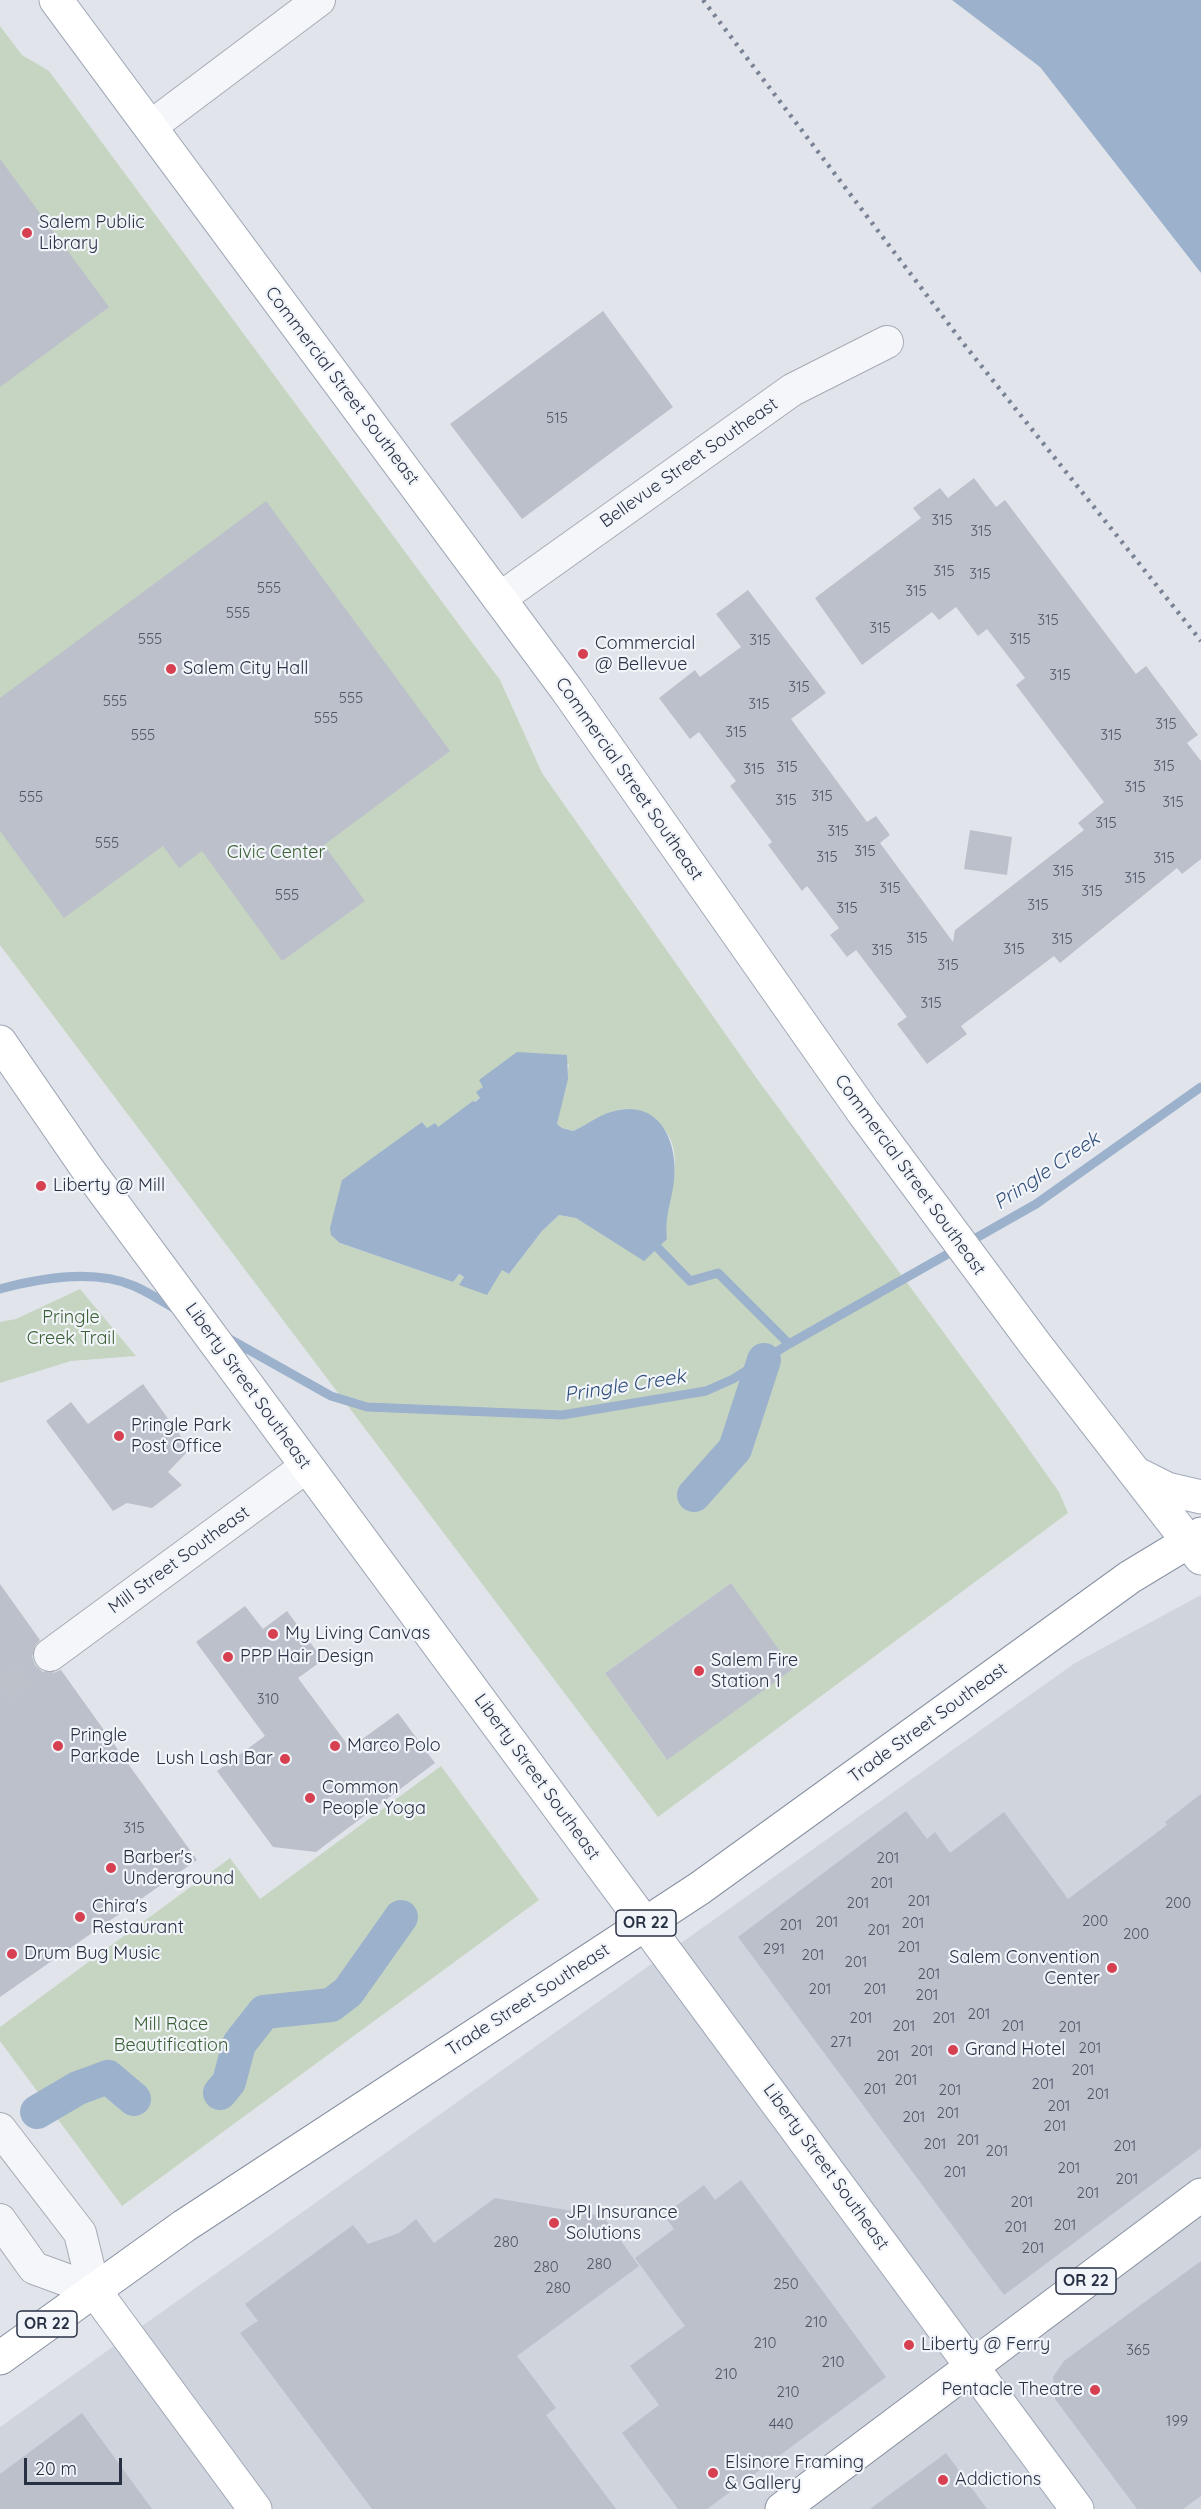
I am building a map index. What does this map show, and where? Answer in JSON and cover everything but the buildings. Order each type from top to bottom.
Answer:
[{"type":"main road","name":"Commercial Street Southeast","points":[[56,0],[567,690],[863,1112],[1035,1344],[1137,1474],[1197,1544]]},
{"type":"main road","name":"Liberty Street Southeast","points":[[0,1042],[86,1167],[1077,2509]]},
{"type":"main road","points":[[1137,1474],[1167,1490],[1201,1497]]},
{"type":"main road","name":"Trade Street Southeast","points":[[0,2358],[194,2219],[709,1882],[1130,1577],[1197,1544]]},
{"type":"main road","name":"OR 22","points":[[782,2509],[1201,2195]]},
{"type":"main road","points":[[94,2290],[255,2509]]},
{"type":"street","points":[[150,127],[319,0]]},
{"type":"street","name":"Bellevue Street Southeast","points":[[500,598],[792,390],[886,342]]},
{"type":"street","name":"Mill Street Southeast","points":[[50,1655],[307,1466]]},
{"type":"street","points":[[0,2129],[80,2233],[94,2290]]},
{"type":"street","points":[[0,2220],[34,2268],[94,2290]]},
{"type":"shaded area","points":[[1201,1595],[1201,2509],[0,2509],[0,2427],[1075,1663]]},
{"type":"green space","name":"Civic Center","points":[[0,26],[22,55],[49,71],[500,680],[542,773],[755,1076],[1011,1424],[1059,1492],[1068,1513],[658,1817],[0,945]],"holes":[[[569,1064],[557,1124],[562,1128],[573,1131],[607,1114],[628,1109],[645,1114],[665,1130],[675,1155],[675,1168],[665,1225],[588,1224],[576,1218],[559,1215],[542,1231],[509,1274],[502,1269],[460,1286],[464,1277],[458,1274],[453,1282],[340,1243],[422,1122],[427,1128],[438,1127],[480,1098],[477,1092],[484,1087]],[[731,1583],[792,1669],[666,1759],[605,1673]]]},
{"type":"green space","name":"Pringle Creek Trail","points":[[80,1289],[136,1356],[71,1361],[0,1383],[0,1322],[16,1319]]},
{"type":"green space","name":"Mill Race Beautification","points":[[441,1766],[539,1900],[122,2206],[0,2041],[0,2027],[230,1858],[260,1899]]},
{"type":"water","points":[[952,0],[1201,0],[1201,273],[1040,67]]},
{"type":"water","points":[[517,1052],[567,1055],[568,1079],[557,1124],[562,1128],[573,1131],[619,1110],[634,1109],[656,1119],[670,1140],[675,1167],[667,1239],[644,1261],[576,1218],[559,1215],[542,1231],[509,1274],[502,1270],[487,1295],[459,1285],[464,1277],[459,1274],[453,1282],[340,1243],[331,1235],[330,1228],[342,1180],[422,1122],[427,1128],[435,1123],[438,1127],[473,1101],[475,1102],[480,1098],[476,1092],[483,1087],[479,1080]]},
{"type":"waterway","name":"Pringle Creek","points":[[226,1337],[331,1396],[367,1407],[562,1415],[706,1391],[733,1379],[789,1344],[1036,1204],[1201,1087]]},
{"type":"waterway","points":[[658,1248],[690,1281],[718,1273],[789,1344]]},
{"type":"waterway","name":"Pringle Creek","points":[[0,1289],[67,1277],[102,1278],[134,1286],[175,1309]]},
{"type":"waterway","points":[[694,1495],[735,1449],[764,1360]]},
{"type":"waterway","points":[[220,2093],[229,2082],[239,2044],[264,2012],[331,2005],[348,1992],[401,1917]]},
{"type":"waterway","points":[[37,2112],[78,2088],[108,2077],[134,2099]]},
{"type":"tunnel","points":[[0,1692],[50,1655]]},
{"type":"railway","points":[[703,0],[963,343],[1201,641]]},
{"type":"place","name":"Salem Public Library","points":[[27,233]]},
{"type":"place","name":"Commercial @ Bellevue","points":[[583,654]]},
{"type":"place","name":"Salem City Hall","points":[[171,669]]},
{"type":"place","name":"Liberty @ Mill","points":[[41,1186]]},
{"type":"place","name":"Pringle Park Post Office","points":[[119,1436]]},
{"type":"place","name":"My Living Canvas","points":[[273,1634]]},
{"type":"place","name":"PPP Hair Design","points":[[228,1657]]},
{"type":"place","name":"Salem Fire Station 1","points":[[699,1671]]},
{"type":"place","name":"Pringle Parkade","points":[[58,1746]]},
{"type":"place","name":"Marco Polo","points":[[335,1746]]},
{"type":"place","name":"Lush Lash Bar","points":[[285,1759]]},
{"type":"place","name":"Common People Yoga","points":[[310,1798]]},
{"type":"place","name":"Barber's Underground","points":[[111,1868]]},
{"type":"place","name":"Chira's Restaurant","points":[[80,1917]]},
{"type":"place","name":"Drum Bug Music","points":[[12,1954]]},
{"type":"place","name":"Salem Convention Center","points":[[1112,1968]]},
{"type":"place","name":"Grand Hotel","points":[[953,2050]]},
{"type":"place","name":"JPI Insurance Solutions","points":[[554,2223]]},
{"type":"place","name":"Liberty @ Ferry","points":[[909,2345]]},
{"type":"place","name":"Pentacle Theatre","points":[[1095,2390]]},
{"type":"place","name":"Elsinore Framing & Gallery","points":[[713,2473]]},
{"type":"place","name":"Addictions","points":[[943,2480]]}]
